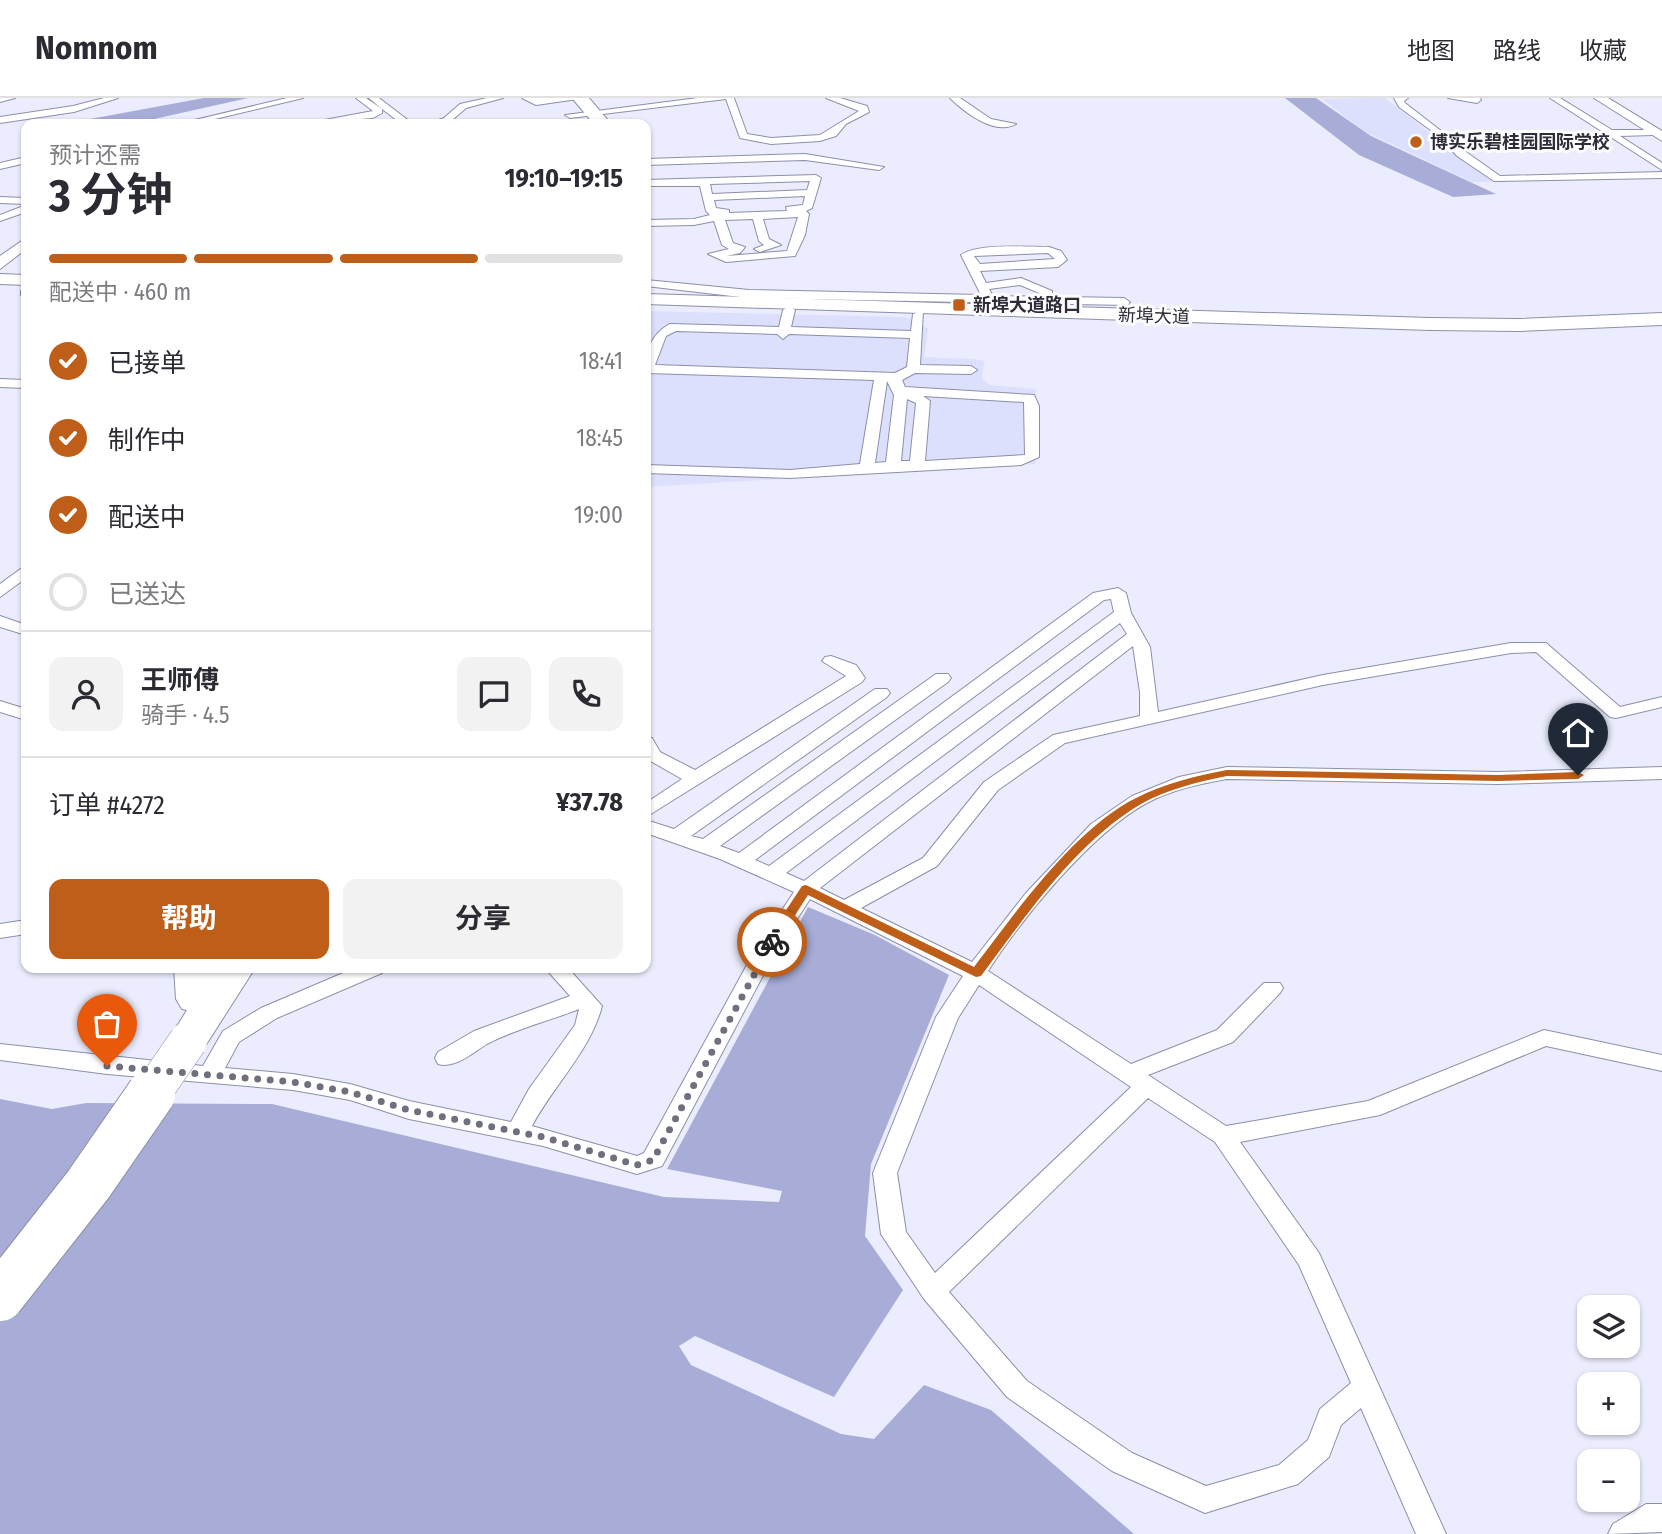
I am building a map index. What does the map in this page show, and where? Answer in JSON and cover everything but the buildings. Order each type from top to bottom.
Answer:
[{"type":"highway","points":[[580,98],[598,118]]},
{"type":"highway","points":[[559,99],[574,119]]},
{"type":"highway","points":[[0,1263],[108,1124],[232,973]]},
{"type":"highway","points":[[0,1297],[96,1175],[196,1016],[222,1004],[249,973]]},
{"type":"main road","points":[[0,278],[21,284]]},
{"type":"main road","name":"新埠大道","points":[[651,299],[1482,325],[1662,319]]},
{"type":"main road","name":"新埠大道","points":[[651,306],[785,324],[1479,332],[1662,326]]},
{"type":"street","points":[[0,99],[11,98]]},
{"type":"street","points":[[0,120],[74,109],[114,98]]},
{"type":"street","points":[[205,119],[299,98]]},
{"type":"street","points":[[337,119],[378,112],[360,98]]},
{"type":"street","points":[[373,98],[401,119]]},
{"type":"street","points":[[448,119],[463,106],[499,98]]},
{"type":"street","points":[[526,98],[536,102],[580,98]]},
{"type":"street","points":[[574,119],[598,118],[722,98]]},
{"type":"street","points":[[730,98],[743,136],[757,140],[825,137],[838,130],[843,122],[863,112],[864,108],[860,104],[830,98]]},
{"type":"street","points":[[954,98],[989,122],[1011,124]]},
{"type":"street","points":[[1404,98],[1398,101],[1452,144],[1460,154],[1498,179],[1662,175]]},
{"type":"street","points":[[1452,98],[1488,98]]},
{"type":"street","points":[[1554,98],[1662,167]]},
{"type":"street","points":[[1600,98],[1658,134]]},
{"type":"street","points":[[1610,133],[1658,134]]},
{"type":"street","points":[[1452,144],[1490,143],[1498,149]]},
{"type":"street","points":[[651,162],[806,157],[879,167]]},
{"type":"street","points":[[0,166],[21,161]]},
{"type":"street","points":[[11,163],[21,166]]},
{"type":"street","points":[[651,183],[807,176],[816,178],[811,193]]},
{"type":"street","points":[[697,181],[705,184],[728,245],[738,246],[744,243],[737,216]]},
{"type":"street","points":[[651,223],[694,222],[711,204],[811,193]]},
{"type":"street","points":[[711,204],[811,193]]},
{"type":"street","points":[[0,200],[21,201]]},
{"type":"street","points":[[711,204],[737,216],[757,216],[777,230]]},
{"type":"street","points":[[0,218],[10,217],[21,211]]},
{"type":"street","points":[[738,246],[738,251],[718,251],[714,256],[726,259],[791,254],[800,235],[804,214],[764,241],[757,216]]},
{"type":"street","points":[[753,257],[752,250],[771,249],[777,230]]},
{"type":"street","points":[[0,264],[21,246]]},
{"type":"street","points":[[1049,250],[1057,253],[1060,260],[1054,265],[976,267],[967,255],[977,252],[1049,250]]},
{"type":"street","points":[[976,267],[973,272],[989,300]]},
{"type":"street","points":[[981,286],[1026,280],[1048,293]]},
{"type":"street","points":[[651,284],[749,295],[1124,302],[1083,314]]},
{"type":"street","points":[[655,323],[665,319],[785,324]]},
{"type":"street","points":[[651,357],[661,334],[674,327],[785,324]]},
{"type":"street","points":[[893,466],[898,384],[913,369],[918,326]]},
{"type":"street","points":[[651,369],[881,376],[923,401],[917,466]]},
{"type":"street","points":[[913,369],[971,370]]},
{"type":"street","points":[[867,468],[881,376]]},
{"type":"street","points":[[0,383],[21,384]]},
{"type":"street","points":[[651,483],[893,466],[1021,461],[1032,457],[1032,406],[1029,398],[898,384]]},
{"type":"street","points":[[651,469],[790,474]]},
{"type":"street","points":[[0,592],[21,574]]},
{"type":"street","points":[[741,861],[1099,596],[1118,593],[1123,614],[1142,647],[1149,692],[1149,719]]},
{"type":"street","points":[[771,874],[1123,614]]},
{"type":"street","points":[[0,642],[12,625]]},
{"type":"street","points":[[196,1016],[293,1082],[350,1092],[409,1110],[517,1132],[637,1165],[653,1160],[765,952],[806,889],[1136,635]]},
{"type":"street","points":[[847,908],[930,862],[991,786],[1059,739],[1323,680],[1511,649],[1540,647],[1616,713],[1662,702]]},
{"type":"street","points":[[831,661],[850,669],[869,689],[942,712],[972,724],[999,741],[1035,755]]},
{"type":"street","points":[[651,808],[856,678]]},
{"type":"street","points":[[705,847],[942,678]]},
{"type":"street","points":[[678,836],[881,693]]},
{"type":"street","points":[[0,707],[21,713]]},
{"type":"street","points":[[651,751],[653,755],[695,778]]},
{"type":"street","points":[[1366,1387],[1330,1418],[1319,1448],[1288,1475],[1205,1500],[1122,1462],[1017,1389],[933,1291],[894,1234],[885,1173],[947,1017],[976,973],[1033,898],[1098,828],[1139,800],[1186,781],[1227,773],[1498,778],[1662,773]]},
{"type":"street","points":[[651,828],[678,836],[806,889],[976,973],[1223,1136],[1310,1260],[1430,1534]]},
{"type":"street","points":[[0,931],[21,928]]},
{"type":"street","points":[[0,1052],[196,1016],[230,1037],[269,1013],[360,973]]},
{"type":"street","points":[[517,1132],[537,1095],[586,1026],[591,1006],[561,973]]},
{"type":"street","points":[[933,1291],[1138,1079],[1225,1036],[1272,988]]},
{"type":"street","points":[[446,1058],[482,1037],[585,999]]},
{"type":"street","points":[[1223,1136],[1372,1109],[1544,1038],[1662,1063]]},
{"type":"street","points":[[1623,1534],[1646,1518],[1662,1518]]},
{"type":"shaded area","points":[[204,98],[248,98],[154,119],[90,119]]},
{"type":"shaded area","points":[[1285,98],[1316,98],[1371,136],[1496,194],[1453,197],[1359,155]]},
{"type":"shaded area","name":"博实乐碧桂园国际学校","points":[[1385,98],[1493,182],[1472,182],[1364,131],[1322,99]]},
{"type":"shaded area","points":[[651,311],[904,317],[919,322],[928,329],[924,357],[984,361],[982,379],[990,385],[1036,389],[1035,464],[651,487]]},
{"type":"shaded area","points":[[808,907],[875,935],[949,975],[871,1164],[865,1236],[903,1290],[834,1397],[695,1336],[679,1346],[691,1365],[841,1434],[874,1439],[924,1385],[991,1410],[1134,1534],[0,1534],[0,1099],[52,1109],[86,1103],[272,1104],[664,1197],[779,1202],[782,1191],[667,1169]]},
{"type":"way so far","points":[[107,1066],[293,1082],[350,1092],[409,1110],[543,1137],[637,1165],[653,1160],[772,942]]},
{"type":"place","name":"博实乐碧桂园国际学校","points":[[1416,142]]},
{"type":"place","name":"新埠大道路口","points":[[959,305]]},
{"type":"route","points":[[772,942],[806,889],[976,973],[993,947],[1033,898],[1098,828],[1139,800],[1186,781],[1227,773],[1420,778],[1578,775]]}]
